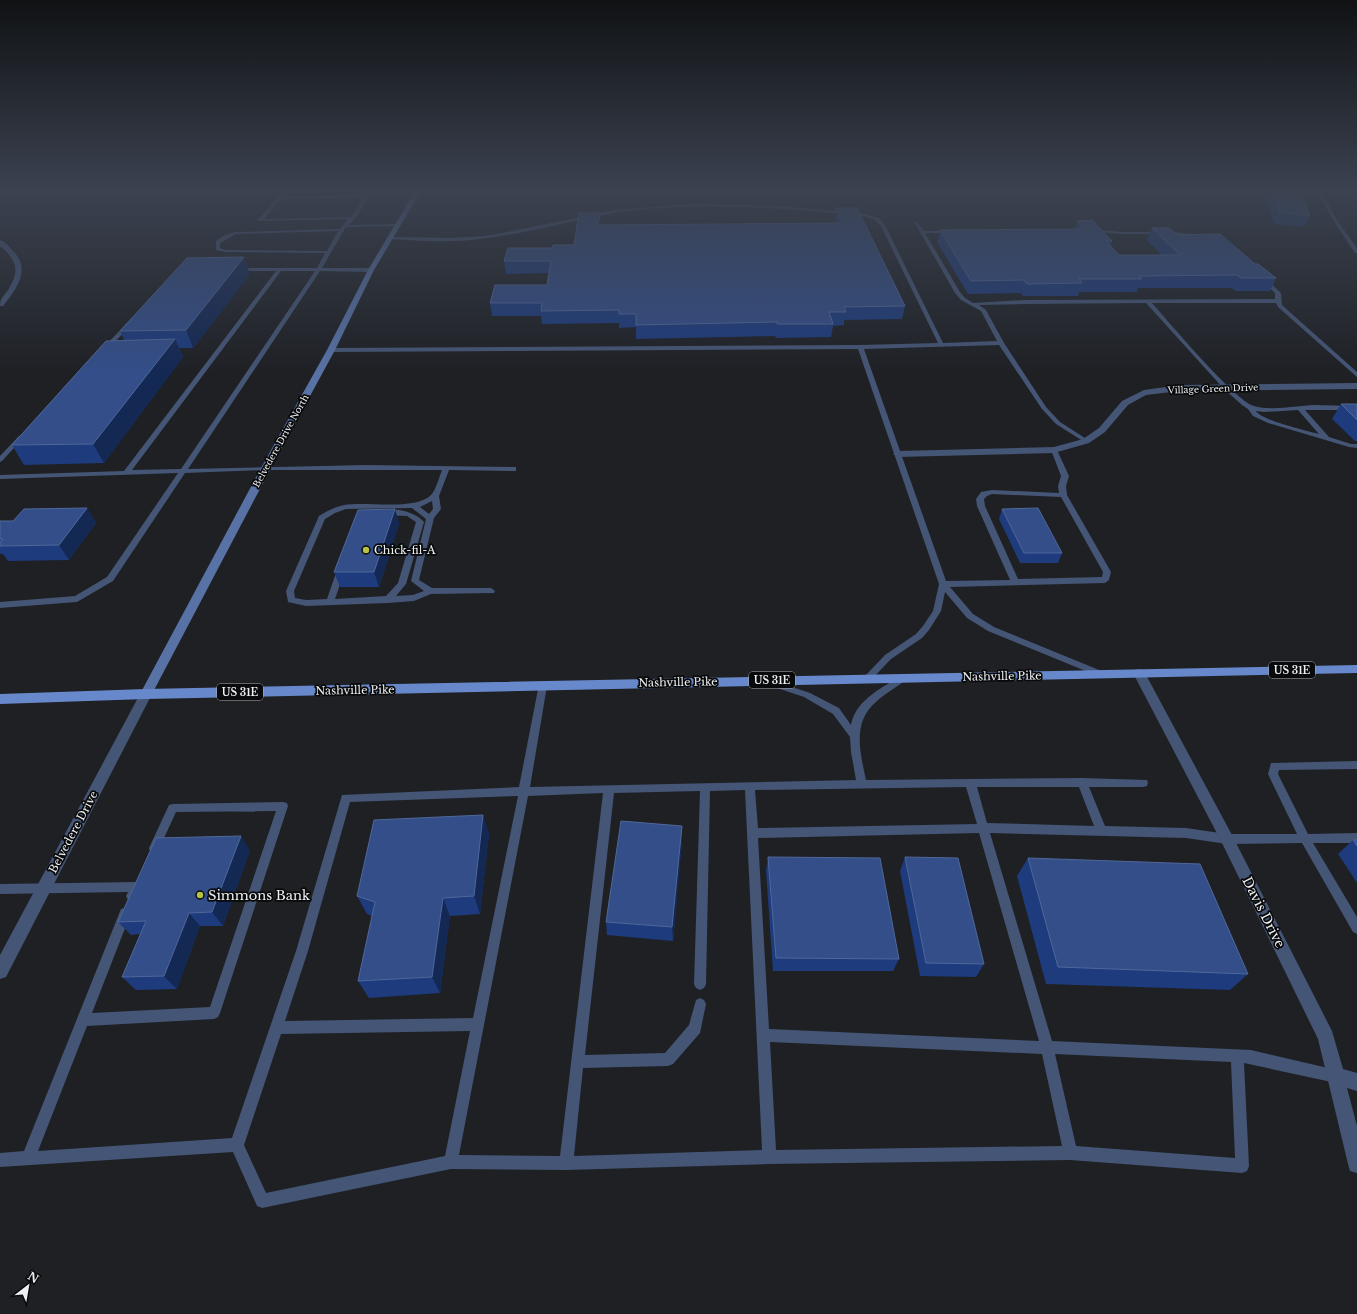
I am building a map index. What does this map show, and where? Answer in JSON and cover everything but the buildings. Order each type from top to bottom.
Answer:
[{"type":"main road","name":"Nashville Pike","points":[[0,699],[146,694],[868,678],[1357,669]]},
{"type":"street","points":[[0,304],[9,294],[19,273],[16,258],[10,252]]},
{"type":"street","name":"Belvedere Drive North","points":[[146,694],[266,468],[331,350],[371,270],[381,252]]},
{"type":"street","name":"Village Green Drive","points":[[898,454],[1054,450],[1086,441],[1102,430],[1125,403],[1144,393],[1180,388],[1357,386]]},
{"type":"street","name":"Davis Drive","points":[[1139,673],[1227,839],[1326,1037],[1357,1164]]},
{"type":"street","name":"Belvedere Drive","points":[[0,971],[146,694]]},
{"type":"street","points":[[1336,1076],[1357,1082]]},
{"type":"lane","points":[[0,605],[77,599],[110,579],[318,270],[328,252]]},
{"type":"lane","points":[[896,252],[941,344]]},
{"type":"lane","points":[[935,252],[958,293],[964,299],[983,310],[1001,343],[1049,413],[1058,423],[1086,441]]},
{"type":"lane","points":[[234,269],[371,270]]},
{"type":"lane","points":[[126,472],[280,269]]},
{"type":"lane","points":[[1261,278],[1278,293],[1278,301],[1280,306],[1357,375]]},
{"type":"lane","points":[[974,304],[1147,301],[1278,301]]},
{"type":"lane","points":[[1147,301],[1226,388],[1244,404],[1252,408],[1264,410],[1300,408],[1357,408]]},
{"type":"lane","points":[[99,356],[132,321]]},
{"type":"lane","points":[[331,350],[860,347],[1001,343]]},
{"type":"lane","points":[[860,347],[943,584],[970,616],[991,629],[1101,674]]},
{"type":"lane","points":[[1252,408],[1255,415],[1270,422],[1351,446],[1357,446]]},
{"type":"lane","points":[[1300,408],[1327,439]]},
{"type":"lane","points":[[0,460],[28,431]]},
{"type":"lane","points":[[943,584],[1105,580],[1107,572],[1063,495],[1062,486],[1065,476],[1054,450]]},
{"type":"lane","points":[[0,477],[266,468],[513,469]]},
{"type":"lane","points":[[430,591],[415,581],[430,518],[437,509],[435,496],[446,468]]},
{"type":"lane","points":[[1015,582],[981,506],[980,499],[984,494],[992,492],[1063,495]]},
{"type":"lane","points":[[435,496],[414,506],[345,507],[332,511],[322,518],[290,591],[292,600],[306,603],[388,600],[414,598],[430,591],[491,590]]},
{"type":"lane","points":[[414,506],[430,518]]},
{"type":"lane","points":[[373,515],[404,512],[416,517],[420,522],[402,584],[388,600]]},
{"type":"lane","points":[[330,602],[345,560]]},
{"type":"lane","points":[[868,678],[888,657],[919,636],[926,628],[937,611],[943,584]]},
{"type":"lane","points":[[862,784],[854,736],[858,716],[867,703],[903,678]]},
{"type":"lane","points":[[765,681],[807,695],[836,711],[854,736]]},
{"type":"lane","points":[[451,1162],[524,791],[542,686]]},
{"type":"lane","points":[[1357,765],[1274,766],[1272,774],[1305,839],[1357,928]]},
{"type":"lane","points":[[970,782],[1047,1048],[1070,1153]]},
{"type":"lane","points":[[1143,783],[970,782],[750,786],[524,791],[346,798],[302,951],[237,1145],[262,1201],[451,1162],[566,1164],[769,1157],[1070,1153],[1242,1166],[1237,1056]]},
{"type":"lane","points":[[1082,782],[1101,831]]},
{"type":"lane","points":[[750,786],[769,1157]]},
{"type":"lane","points":[[700,984],[705,787]]},
{"type":"lane","points":[[566,1164],[609,789]]},
{"type":"lane","points":[[83,1020],[214,1013],[283,806],[173,808],[149,858]]},
{"type":"lane","points":[[752,833],[984,828],[1186,833],[1227,839],[1357,838]]},
{"type":"lane","points":[[0,889],[43,889],[137,884],[28,1158]]},
{"type":"lane","points":[[578,1062],[668,1058],[695,1028],[700,1004]]},
{"type":"lane","points":[[276,1028],[478,1024]]},
{"type":"lane","points":[[762,1035],[1237,1056],[1251,1057],[1336,1076]]},
{"type":"lane","points":[[0,1160],[237,1145]]},
{"type":"place","name":"Chick-fil-A","points":[[366,550]]},
{"type":"place","name":"Simmons Bank","points":[[200,895]]}]
